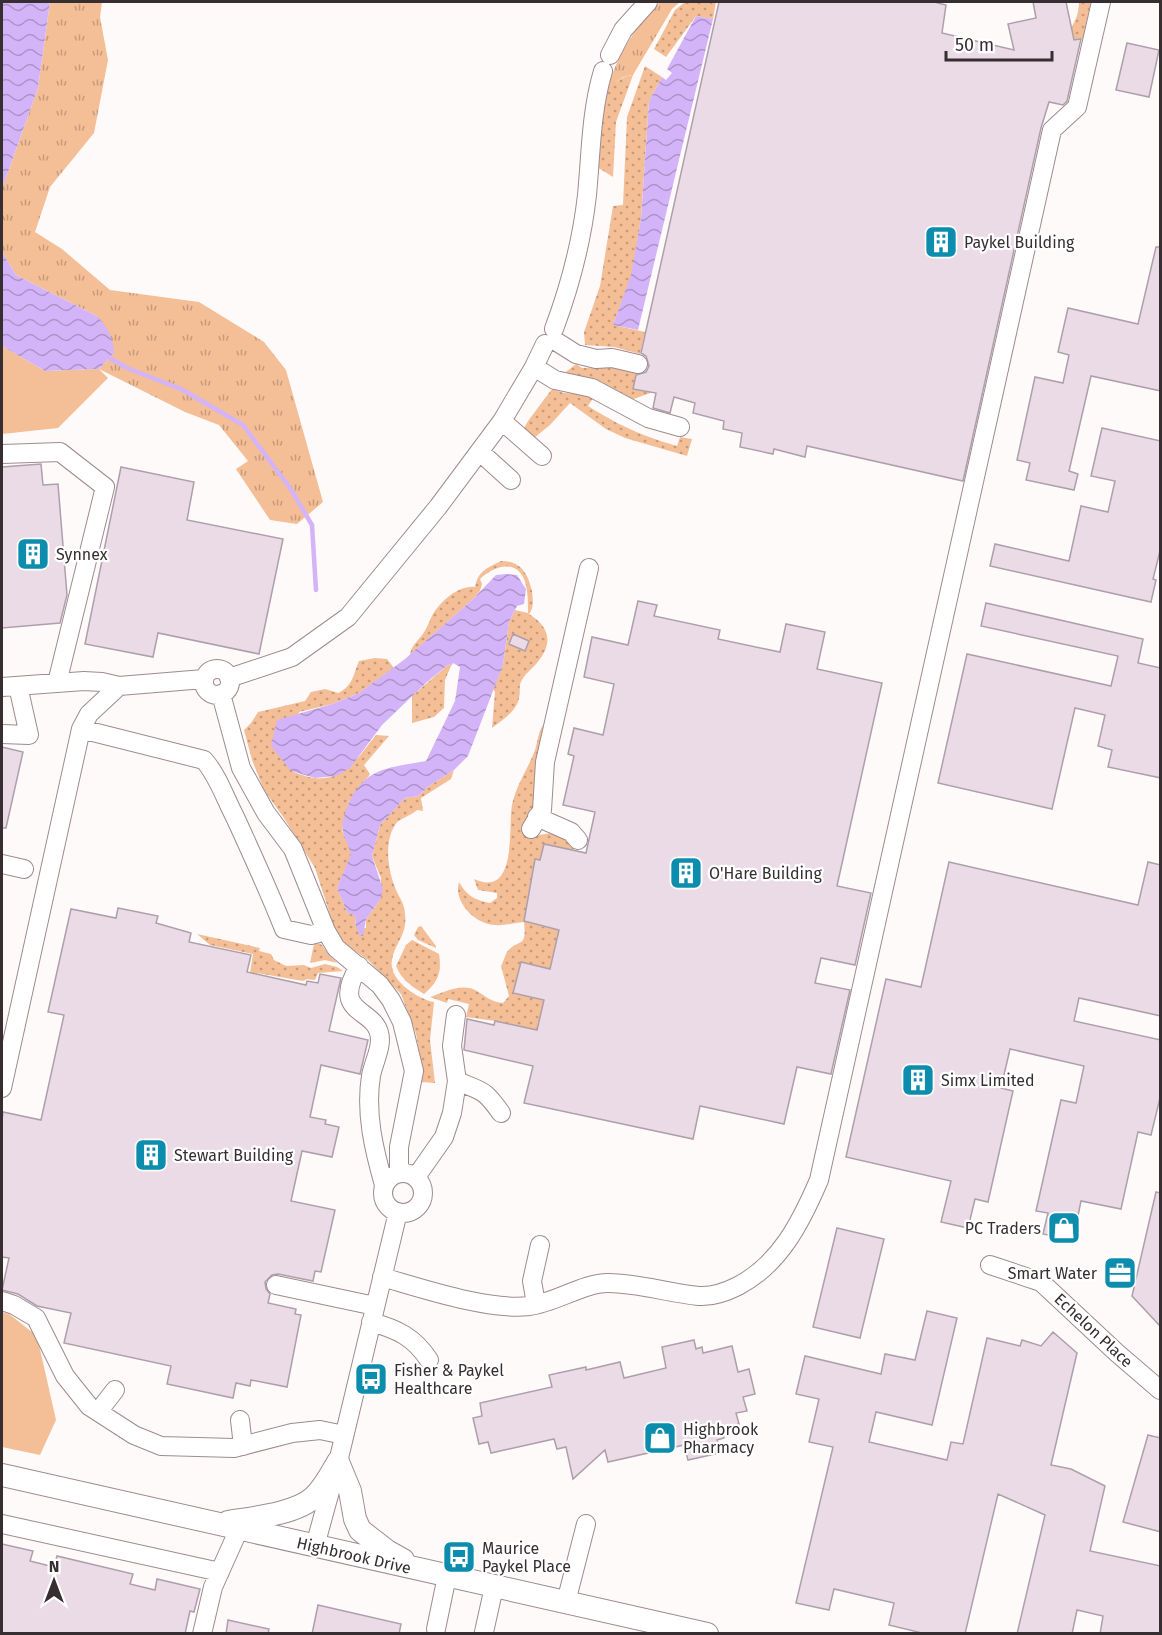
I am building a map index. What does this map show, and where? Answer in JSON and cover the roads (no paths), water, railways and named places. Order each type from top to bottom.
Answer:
[{"type":"main road","points":[[215,1524],[265,1515],[306,1503],[320,1492],[338,1462]]},
{"type":"main road","points":[[338,1462],[350,1491],[356,1523],[360,1530],[387,1551],[420,1570]]},
{"type":"main road","name":"Highbrook Drive","points":[[4,1481],[239,1529],[707,1634]]},
{"type":"street","points":[[2,734],[29,735],[10,686],[84,681],[119,686],[204,679],[204,685],[209,692],[292,657],[348,617],[480,452],[502,421],[552,338],[581,237],[596,100],[606,63],[623,30],[648,2]]},
{"type":"street","points":[[382,1277],[495,1305],[529,1306],[606,1283],[701,1296],[725,1293],[754,1277],[773,1261],[805,1214],[819,1180],[1052,130],[1077,107],[1101,2]]},
{"type":"street","points":[[552,338],[576,354],[638,364]]},
{"type":"street","points":[[534,367],[555,380],[592,388],[648,418],[680,427]]},
{"type":"street","points":[[502,421],[542,456]]},
{"type":"street","points":[[2,454],[60,452],[105,487],[57,683]]},
{"type":"street","points":[[480,452],[511,480]]},
{"type":"street","points":[[578,840],[571,832],[534,823],[542,810],[545,762],[589,568]]},
{"type":"street","points":[[2,1088],[81,729],[89,714],[119,686]]},
{"type":"street","points":[[225,686],[242,768],[266,813],[293,849],[326,931],[336,948],[359,966],[381,985],[402,1022],[414,1071],[399,1147],[408,1175],[423,1191],[419,1205],[413,1210],[398,1212],[387,1205],[383,1192],[384,1185],[376,1160],[369,1113],[371,1077],[380,1040],[374,1024],[351,1002],[348,994],[349,986],[359,966]]},
{"type":"street","points":[[81,729],[204,759],[213,772],[239,825],[267,885],[284,929],[311,935],[326,931]]},
{"type":"street","points":[[2,864],[24,869]]},
{"type":"street","points":[[384,1185],[393,1175],[408,1175],[444,1137],[452,1113],[457,1081],[452,1046],[456,1015]]},
{"type":"street","points":[[457,1081],[480,1089],[501,1113]]},
{"type":"street","points":[[315,1546],[338,1462],[398,1212]]},
{"type":"street","points":[[536,1304],[532,1281],[540,1245]]},
{"type":"street","name":"Echelon Place","points":[[990,1265],[1041,1282],[1117,1353],[1161,1390]]},
{"type":"street","points":[[276,1285],[373,1314],[420,1346],[429,1360]]},
{"type":"street","points":[[2,1301],[36,1317],[65,1376],[89,1406],[134,1435],[161,1446],[200,1448],[243,1446],[292,1433],[320,1430],[344,1435]]},
{"type":"street","points":[[98,1412],[115,1390]]},
{"type":"street","points":[[240,1420],[243,1446]]},
{"type":"street","points":[[2,1524],[220,1572]]},
{"type":"street","points":[[566,1602],[586,1524]]},
{"type":"street","points":[[202,1634],[213,1587],[239,1529]]},
{"type":"street","points":[[436,1629],[447,1576]]},
{"type":"street","points":[[484,1632],[494,1587]]},
{"type":"water","points":[[2,2],[50,2],[38,88],[2,189]]},
{"type":"water","points":[[696,16],[713,19],[638,330],[613,325],[631,275],[641,218],[649,101],[662,77],[666,80],[672,73],[667,69]]},
{"type":"water","points":[[2,252],[16,275],[101,320],[111,338],[114,353],[99,369],[45,371],[2,346]]},
{"type":"water","points":[[496,575],[517,575],[526,589],[524,604],[517,606],[509,622],[503,665],[468,756],[454,770],[418,796],[405,798],[380,825],[372,856],[383,889],[380,900],[366,919],[363,936],[360,936],[355,916],[347,912],[337,888],[351,854],[343,829],[347,808],[354,792],[370,776],[389,768],[426,761],[455,701],[460,667],[453,663],[451,666],[449,664],[427,682],[382,725],[350,768],[336,776],[315,778],[291,771],[271,746],[277,720],[332,704],[359,693],[405,659],[473,599]]},
{"type":"waterway","points":[[110,358],[127,368],[181,389],[243,425],[290,488],[312,525],[316,590]]},
{"type":"place","name":"Paykel Building","points":[[941,242]]},
{"type":"place","name":"Synnex","points":[[33,554]]},
{"type":"place","name":"O'Hare Building","points":[[686,873]]},
{"type":"place","name":"Simx Limited","points":[[918,1080]]},
{"type":"place","name":"Stewart Building","points":[[151,1155]]},
{"type":"place","name":"PC Traders","points":[[1064,1228]]},
{"type":"place","name":"Smart Water","points":[[1120,1273]]},
{"type":"place","name":"Fisher & Paykel Healthcare","points":[[371,1379]]},
{"type":"place","name":"Highbrook Pharmacy","points":[[660,1438]]},
{"type":"place","name":"Maurice Paykel Place","points":[[459,1557]]}]
